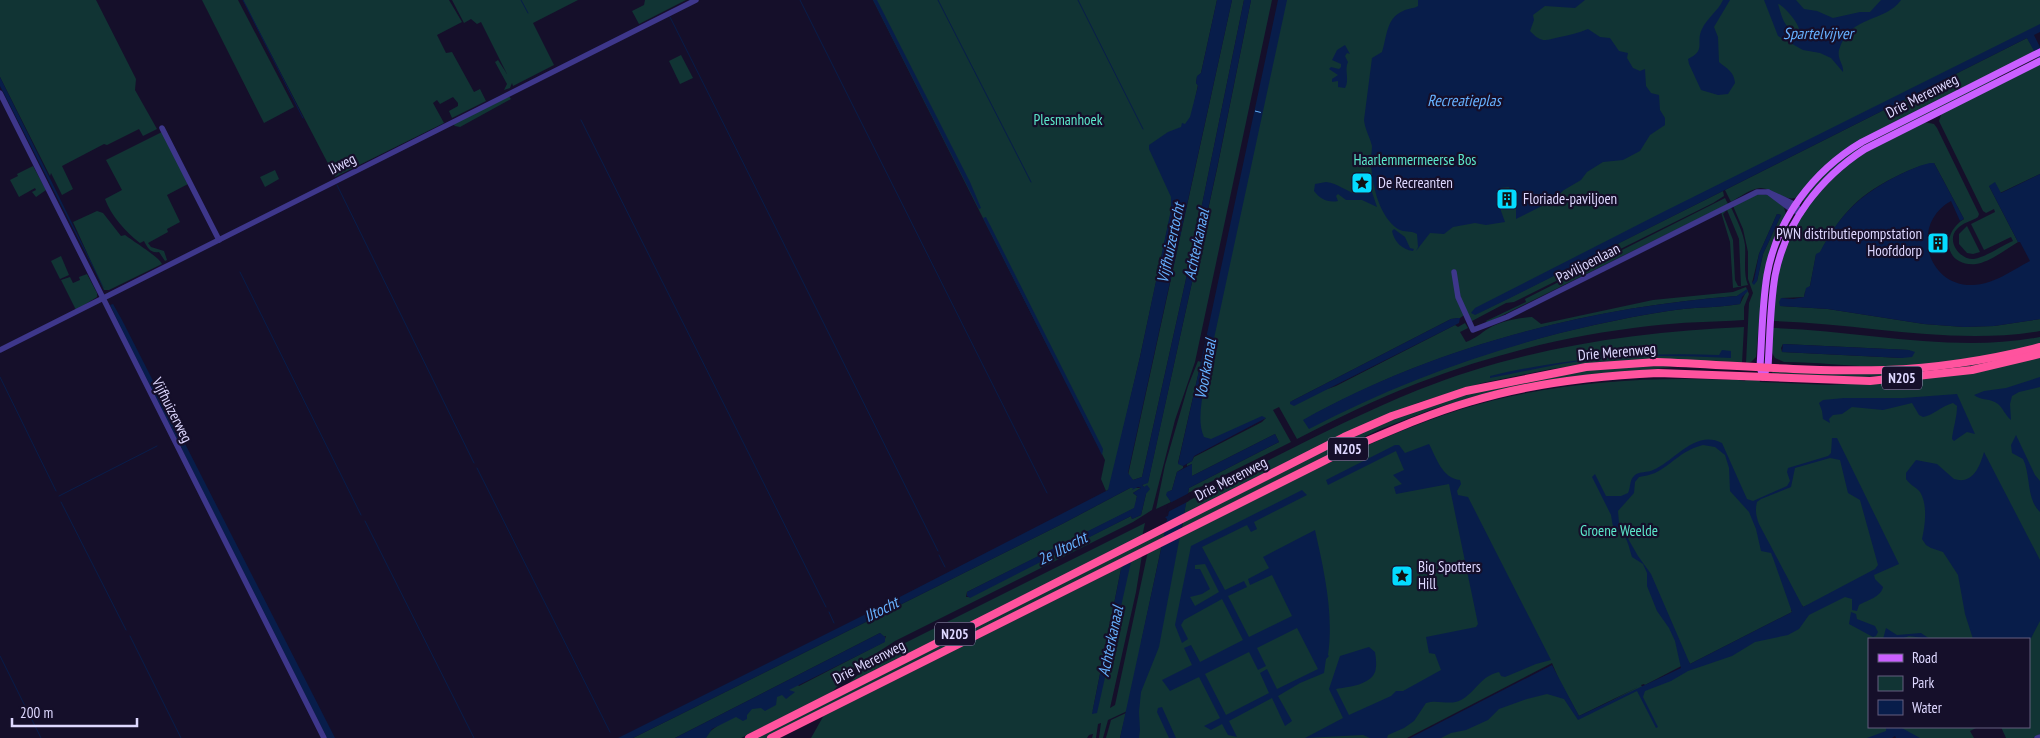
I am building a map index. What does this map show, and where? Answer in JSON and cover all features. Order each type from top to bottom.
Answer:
[{"type":"highway","name":"Drie Merenweg","points":[[749,738],[1344,438],[1392,416],[1466,391],[1586,367],[1623,363],[1657,362],[1827,370],[1894,369],[1978,360],[2040,347]]},
{"type":"highway","name":"Drie Merenweg","points":[[771,738],[1348,449],[1412,421],[1470,401],[1559,382],[1632,374],[1658,373],[1870,381],[1972,370],[2040,354]]},
{"type":"main road","name":"Drie Merenweg","points":[[1764,367],[1767,276],[1777,242],[1794,208],[1817,177],[1850,149],[1891,126],[2038,57]]},
{"type":"main road","name":"Drie Merenweg","points":[[1763,377],[1775,276],[1784,245],[1800,212],[1828,178],[1865,149],[2038,57]]},
{"type":"street","name":"IJweg","points":[[0,350],[696,0]]},
{"type":"street","name":"Vijfhuizerweg","points":[[0,93],[324,738]]},
{"type":"street","points":[[162,128],[219,240]]},
{"type":"street","name":"Paviljoenlaan","points":[[1454,272],[1458,297],[1473,330],[1508,317],[1757,192],[1768,192],[1794,208]]},
{"type":"street","points":[[1794,208],[1800,212]]},
{"type":"green space","points":[[0,0],[96,0],[136,79],[135,90],[157,129],[143,136],[139,129],[107,145],[104,144],[62,166],[73,189],[62,195],[51,173],[50,176],[0,77]]},
{"type":"green space","points":[[202,0],[238,0],[294,107],[264,123]]},
{"type":"green space","points":[[243,0],[449,0],[462,22],[437,35],[446,53],[452,52],[474,92],[480,89],[486,101],[452,118],[449,111],[458,106],[453,97],[440,104],[437,100],[433,103],[444,123],[335,177]]},
{"type":"green space","points":[[452,0],[578,0],[533,23],[554,65],[513,86],[512,83],[510,88],[504,90],[507,84],[495,62],[498,60],[507,74],[481,22],[477,24],[471,19],[464,23]]},
{"type":"green space","points":[[645,0],[686,0],[639,24],[632,11],[644,5]]},
{"type":"green space","name":"Plesmanhoek","points":[[873,0],[1217,0],[1201,73],[1197,77],[1196,83],[1198,85],[1140,357],[1109,489],[1106,491],[1101,479],[1105,460]]},
{"type":"green space","points":[[1232,0],[1244,0],[1196,234],[1142,477],[1133,480],[1128,475]]},
{"type":"green space","points":[[1251,0],[1272,0],[1195,362],[1175,420],[1152,510],[1133,522],[895,641],[857,666],[832,692],[741,738],[701,738],[724,721],[751,708],[761,708],[797,684],[799,686],[884,642],[886,636],[883,637],[880,633],[675,738],[633,738],[1064,523],[1130,488],[1141,488],[1133,493],[1137,496],[1135,508],[967,592],[966,597],[1131,516],[1132,519],[1141,515],[1146,494],[1142,485],[1148,482],[1217,169]]},
{"type":"green space","name":"Haarlemmermeerse Bos","points":[[1285,0],[2040,0],[2040,26],[1475,315],[1723,191],[1724,196],[1713,203],[1472,321],[1467,313],[1460,318],[1451,319],[1290,402],[1336,386],[1455,325],[1458,327],[1465,323],[1468,328],[1460,332],[1466,342],[1500,323],[1513,320],[1532,317],[1541,324],[1653,300],[1733,292],[1746,287],[1749,294],[1744,307],[1744,320],[1649,326],[1561,340],[1532,347],[1474,363],[1402,389],[1356,409],[1297,439],[1279,407],[1273,410],[1291,442],[1188,493],[1189,488],[1279,442],[1275,434],[1192,476],[1192,464],[1187,466],[1187,464],[1194,457],[1262,422],[1266,418],[1201,446],[1197,405]],"holes":[[[1747,290],[1740,304],[1668,311],[1621,319],[1529,341],[1439,370],[1352,407],[1309,428],[1304,420],[1354,394],[1405,371],[1514,335],[1569,321],[1625,310],[1681,301],[1737,296]]]},
{"type":"green space","points":[[2027,38],[2035,51],[1862,140],[1798,197],[1788,198],[1760,188],[1731,202],[1725,190]]},
{"type":"green space","points":[[681,55],[693,78],[680,84],[669,61]]},
{"type":"green space","points":[[2040,63],[2040,174],[2000,193],[1989,186],[2018,242],[1981,263],[1966,264],[1958,260],[1949,249],[1949,241],[1951,233],[1964,219],[1934,163],[1922,166],[1879,186],[1858,201],[1841,219],[1820,253],[1816,255],[1810,286],[1805,292],[1804,297],[1782,298],[1781,306],[1828,309],[1924,324],[1964,327],[1994,326],[2040,319],[2040,331],[2007,335],[1940,335],[1773,321],[1778,274],[1784,250],[1791,233],[1811,201],[1851,162],[1880,144],[1924,122],[1934,124],[1937,128],[1979,214],[1978,217],[1959,227],[1954,233],[1954,244],[1959,253],[1974,259],[2013,241],[2011,237],[1984,250],[1971,224],[1995,212],[1994,209],[1986,213],[1983,211],[1939,121],[1942,112]]},
{"type":"green space","points":[[2006,71],[1989,84],[1875,141],[1805,202],[1802,200],[1820,177],[1851,152]]},
{"type":"green space","points":[[509,96],[511,99],[460,127],[453,124]]},
{"type":"green space","points":[[162,132],[188,184],[167,195],[180,222],[167,229],[168,232],[148,243],[151,247],[164,251],[167,260],[165,261],[159,252],[152,251],[144,241],[140,243],[124,229],[111,212],[105,199],[122,190],[106,160]]},
{"type":"green space","points":[[33,166],[46,190],[36,197],[32,192],[36,190],[35,188],[19,197],[10,180]]},
{"type":"green space","points":[[275,170],[279,179],[265,187],[260,177]]},
{"type":"green space","points":[[1758,194],[1769,195],[1784,207],[1786,215],[1778,233],[1759,321],[1756,357],[1751,362],[1746,363],[1749,303],[1753,293],[1748,279],[1748,252],[1743,229],[1733,206]],"holes":[[[1777,214],[1781,215],[1763,254],[1757,281],[1752,283],[1759,254]]]},
{"type":"green space","points":[[1725,198],[1728,204],[1487,323],[1486,321],[1526,302],[1525,299]]},
{"type":"green space","points":[[1731,207],[1741,230],[1745,245],[1745,270],[1748,285],[1733,288],[1730,242],[1721,212]],"holes":[[[1727,210],[1739,239],[1741,286],[1738,286],[1735,280],[1733,240],[1723,214]]]},
{"type":"green space","points":[[97,211],[103,213],[121,236],[125,235],[151,253],[162,264],[109,290],[104,290],[73,222]]},
{"type":"green space","points":[[1967,226],[1980,252],[1967,253],[1959,244],[1959,234]]},
{"type":"green space","points":[[61,256],[69,275],[60,279],[51,261]]},
{"type":"green space","points":[[87,274],[97,293],[97,297],[76,310],[61,280],[70,277],[73,283],[80,280],[79,277]]},
{"type":"green space","points":[[1744,327],[1742,363],[1615,361],[1551,369],[1482,383],[1420,402],[1383,417],[1184,514],[1186,502],[1359,416],[1457,375],[1538,353],[1619,338],[1702,329]]},
{"type":"green space","points":[[1772,328],[1940,342],[2007,342],[2040,337],[2040,344],[2001,353],[1941,363],[1900,367],[1784,362],[1775,358],[1771,351]],"holes":[[[1783,344],[1909,350],[1902,358],[1782,352],[1781,348]]]},
{"type":"green space","points":[[2040,349],[1990,364],[1930,373],[1862,377],[1773,374],[1770,369],[1867,372]]},
{"type":"green space","name":"Groene Weelde","points":[[2040,356],[2040,734],[2033,738],[2006,738],[2001,728],[2030,728],[2030,638],[1868,638],[1868,728],[1976,728],[1970,731],[1974,738],[1897,738],[1893,731],[1880,738],[1412,738],[1553,673],[1578,718],[1638,687],[1579,716],[1552,663],[1407,738],[1138,738],[1138,706],[1108,720],[1103,738],[1099,738],[1101,723],[1098,724],[1096,738],[1092,738],[1093,734],[1087,738],[811,738],[824,715],[1107,574],[1117,565],[1142,555],[1136,592],[1110,708],[1115,705],[1148,551],[1162,544],[1141,643],[1181,534],[1326,462],[1327,464],[1427,421],[1495,400],[1561,387],[1594,383],[1662,379],[1731,379],[1745,381],[1746,379],[1759,379],[1760,382],[1829,385],[1900,381]],"holes":[[[1130,562],[1092,714],[1121,569]],[[1874,578],[1875,580],[1643,688],[1641,685],[1645,685],[1689,662],[1690,664],[1792,612],[1791,610],[1802,605],[1803,607]]]},
{"type":"green space","points":[[1198,361],[1201,362],[1178,463],[1183,468],[1177,472],[1172,490],[1168,492],[1167,495],[1171,502],[1156,509],[1165,465],[1188,386]]},
{"type":"green space","points":[[1649,365],[1683,366],[1557,379],[1486,393],[1433,409],[1378,430],[1182,528],[1183,522],[1302,461],[1362,432],[1423,407],[1477,390],[1534,378],[1592,369]]},
{"type":"green space","points":[[1145,523],[1142,537],[848,684],[862,671],[899,646]]},
{"type":"green space","points":[[1165,531],[1164,537],[767,738],[754,738]]},
{"type":"green space","points":[[1126,713],[1120,738],[1106,738],[1111,720]]},
{"type":"water","points":[[873,0],[877,0],[970,182],[981,208],[979,209]]},
{"type":"water","points":[[1217,0],[1232,0],[1128,473],[1133,480],[1142,477],[1196,234],[1244,0],[1251,0],[1217,168],[1148,483],[1142,485],[1144,487],[1147,485],[1150,489],[1146,494],[1141,515],[1132,519],[1131,516],[970,598],[967,596],[967,592],[1134,508],[1137,496],[1133,493],[1141,488],[1138,487],[1132,490],[1133,488],[1130,488],[1064,523],[633,738],[618,738],[1108,490],[1140,357],[1171,210],[1171,197],[1149,149],[1149,145],[1168,132],[1181,127],[1182,123],[1185,124],[1190,117],[1198,86],[1196,83],[1197,76],[1201,73]]},
{"type":"water","name":"Voorkanaal","points":[[1278,0],[1287,0],[1204,385],[1200,418],[1204,437],[1211,439],[1262,416],[1266,418],[1194,456],[1192,461],[1183,466],[1178,464]]},
{"type":"water","name":"Recreatieplas","points":[[1418,0],[1585,0],[1575,8],[1545,6],[1533,15],[1534,20],[1530,31],[1538,38],[1544,40],[1571,35],[1588,29],[1600,37],[1610,38],[1619,51],[1628,53],[1627,58],[1633,68],[1640,71],[1645,69],[1646,86],[1651,93],[1659,95],[1660,110],[1665,118],[1665,125],[1650,135],[1640,151],[1623,160],[1603,162],[1587,172],[1581,180],[1564,190],[1552,201],[1516,219],[1516,208],[1509,187],[1501,188],[1501,211],[1505,222],[1486,225],[1475,223],[1453,227],[1444,234],[1430,233],[1416,251],[1418,247],[1417,234],[1398,229],[1391,223],[1378,200],[1371,166],[1372,146],[1364,120],[1372,58],[1382,52],[1393,18],[1405,10],[1418,6]]},
{"type":"water","points":[[1723,0],[1730,0],[1714,27],[1718,37],[1719,62],[1732,73],[1735,83],[1728,94],[1718,95],[1701,90],[1688,59],[1694,56],[1699,49],[1702,29]]},
{"type":"water","name":"Spartelvijver","points":[[1764,0],[1796,0],[1804,9],[1817,11],[1833,18],[1860,12],[1870,12],[1881,0],[1901,0],[1886,12],[1859,24],[1844,38],[1839,50],[1843,72],[1831,58],[1820,53],[1803,50],[1778,36]],"holes":[[[1778,4],[1796,22],[1799,29],[1797,32],[1786,25]]]},
{"type":"water","points":[[2040,24],[2040,32],[2034,35],[2040,47],[2040,62],[2027,38],[1510,298],[1475,315],[1471,313],[1475,308],[1665,211]]},
{"type":"water","points":[[1345,45],[1350,54],[1347,53],[1345,56],[1348,62],[1345,88],[1338,87],[1338,81],[1332,82],[1332,79],[1338,75],[1329,69],[1331,67],[1339,69],[1341,67],[1341,64],[1332,60],[1337,50]]},
{"type":"water","points":[[0,77],[104,287],[0,86]]},
{"type":"water","points":[[1934,163],[1964,219],[1960,221],[1951,201],[1938,211],[1931,224],[1928,238],[1929,252],[1935,265],[1944,276],[1957,283],[1973,285],[1988,283],[2030,261],[1989,186],[1995,182],[2001,193],[2040,174],[2040,319],[1994,326],[1964,327],[1924,324],[1828,309],[1780,306],[1781,298],[1793,299],[1804,297],[1806,288],[1810,286],[1816,254],[1820,252],[1842,217],[1851,208],[1882,184]]},
{"type":"water","points":[[1326,182],[1358,194],[1370,186],[1377,207],[1362,200],[1346,200],[1338,194],[1336,196],[1338,201],[1325,200],[1314,191],[1315,184]]},
{"type":"water","points":[[1777,214],[1781,215],[1763,254],[1757,281],[1754,285],[1752,283],[1759,254]]},
{"type":"water","points":[[986,217],[1103,449],[1102,455],[983,218]]},
{"type":"water","points":[[1394,229],[1405,237],[1410,248],[1414,249],[1413,251],[1405,249],[1399,244],[1393,235],[1392,231]]},
{"type":"water","points":[[1747,289],[1748,291],[1742,297],[1740,304],[1668,311],[1621,319],[1529,342],[1484,355],[1395,388],[1309,429],[1303,420],[1353,394],[1405,371],[1513,335],[1625,310],[1681,301],[1737,296]]},
{"type":"water","points":[[113,304],[335,738],[327,738],[124,334],[110,305]]},
{"type":"water","points":[[1460,318],[1459,323],[1294,406],[1290,404],[1290,402],[1451,319]]},
{"type":"water","points":[[1783,344],[1909,350],[1915,352],[1912,357],[1902,358],[1782,352]]},
{"type":"water","points":[[1722,350],[1731,351],[1731,358],[1622,357],[1661,354],[1719,355]]},
{"type":"water","points":[[1589,360],[1490,378],[1490,376]]},
{"type":"water","points":[[2040,377],[2040,387],[2019,392],[2012,396],[2010,404],[2011,420],[1995,402],[1974,395],[1984,391],[2006,388]]},
{"type":"water","points":[[1957,394],[1975,434],[1967,432],[1954,441],[1952,439],[1957,406],[1953,403],[1923,417],[1919,415],[1912,403],[1883,410],[1852,407],[1842,414],[1833,415],[1829,419],[1830,423],[1823,419],[1819,403],[1823,400],[1844,398],[1903,398]]},
{"type":"water","points":[[1275,434],[1279,442],[1189,488],[1159,647],[1141,692],[1139,738],[1120,738],[1165,531],[1167,519],[1165,517],[1168,516],[1171,502],[1166,495],[1167,492],[1172,490],[1177,472],[1192,464],[1192,476]]},
{"type":"water","points":[[2016,435],[2035,475],[2040,481],[2040,512],[2031,494],[2023,459],[2012,453],[2011,445]]},
{"type":"water","points":[[1832,438],[1837,438],[1899,564],[1874,575],[1875,579],[1883,587],[1882,590],[1874,598],[1859,605],[1857,611],[1852,610],[1852,599],[1845,597],[1809,615],[1799,629],[1788,635],[1755,642],[1732,656],[1688,671],[1671,681],[1645,691],[1643,697],[1658,727],[1656,728],[1637,691],[1578,720],[1564,699],[1547,694],[1499,709],[1488,720],[1466,730],[1451,733],[1441,738],[1410,738],[1552,665],[1579,716],[1681,668],[1675,641],[1669,628],[1657,611],[1647,586],[1647,573],[1643,564],[1632,557],[1624,536],[1618,529],[1613,527],[1611,515],[1592,477],[1595,474],[1606,496],[1621,496],[1628,493],[1635,475],[1661,466],[1694,443],[1712,440],[1722,443],[1747,499],[1753,501],[1787,486],[1790,481],[1787,472],[1788,468],[1828,456],[1831,453]],"holes":[[[1703,445],[1715,447],[1725,455],[1729,468],[1730,491],[1749,512],[1756,529],[1761,551],[1771,553],[1792,612],[1690,664],[1651,574],[1619,523],[1618,511],[1634,493],[1635,482],[1639,477],[1655,473],[1682,454]],[[1830,458],[1840,460],[1848,493],[1860,500],[1878,565],[1875,569],[1803,607],[1759,524],[1756,505],[1761,499],[1791,487],[1795,468]]]},
{"type":"water","points":[[1429,444],[1444,472],[1460,480],[1461,484],[1457,491],[1458,495],[1468,497],[1551,660],[1505,677],[1501,676],[1499,672],[1492,674],[1466,697],[1457,702],[1426,703],[1414,721],[1388,735],[1387,738],[1370,738],[1363,735],[1305,738],[1343,718],[1329,689],[1340,656],[1369,647],[1375,652],[1375,672],[1368,680],[1358,685],[1336,689],[1349,715],[1391,696],[1396,691],[1403,691],[1441,670],[1435,654],[1429,653],[1426,637],[1476,627],[1478,624],[1449,484],[1396,494],[1394,487],[1402,484],[1393,475],[1404,470],[1396,451],[1328,485],[1326,480],[1395,445],[1399,445],[1405,453]]},
{"type":"water","points":[[1984,452],[2040,560],[2040,621],[2030,640],[2030,638],[1973,638],[1965,614],[1958,575],[1943,552],[1926,545],[1922,539],[1925,522],[1923,497],[1906,479],[1906,473],[1916,460],[1937,464],[1954,479],[1961,480],[1971,477],[1980,463]]},
{"type":"water","points":[[1302,490],[1307,495],[1254,522],[1257,529],[1251,532],[1247,525],[1202,547],[1225,590],[1244,581],[1247,587],[1228,596],[1249,637],[1292,616],[1272,575],[1250,585],[1248,579],[1269,568],[1263,557],[1315,530],[1325,576],[1329,608],[1329,656],[1326,659],[1324,673],[1300,683],[1278,696],[1292,721],[1285,726],[1272,698],[1229,721],[1237,737],[1228,735],[1222,724],[1211,730],[1204,726],[1220,718],[1199,677],[1170,691],[1162,680],[1192,665],[1184,648],[1191,645],[1200,662],[1243,640],[1222,599],[1184,620],[1181,625],[1188,639],[1182,643],[1175,625],[1191,546]],"holes":[[[1205,564],[1219,592],[1195,606],[1190,597],[1202,594],[1210,589],[1200,569],[1195,569],[1195,565]],[[1297,628],[1318,669],[1277,689],[1267,669],[1260,673],[1269,693],[1226,715],[1205,674],[1249,652],[1258,670],[1266,666],[1257,648]]]},
{"type":"water","name":"Achterkanaal","points":[[1131,562],[1097,713],[1092,714],[1121,569],[1124,565]]},
{"type":"water","points":[[1851,612],[1856,614],[1857,619],[1875,626],[1878,632],[1876,636],[1873,637],[1849,624]]},
{"type":"water","points":[[1886,628],[1897,635],[1921,633],[1928,638],[1909,636],[1904,638],[1883,638]]},
{"type":"water","points":[[880,633],[885,637],[885,642],[789,690],[795,692],[786,699],[782,695],[777,697],[776,705],[765,711],[761,708],[752,709],[747,715],[747,719],[743,721],[736,717],[712,729],[706,738],[675,738]]},
{"type":"water","points":[[1162,707],[1176,738],[1169,738],[1157,712],[1158,708]]},
{"type":"water","points":[[1886,728],[1902,728],[1920,738],[1896,738],[1895,736],[1892,738],[1867,738],[1886,731]]},
{"type":"pier","points":[[1191,492],[1189,501],[1166,513],[1168,504]]},
{"type":"waterway","points":[[243,0],[303,118]]},
{"type":"waterway","points":[[521,0],[528,13]]},
{"type":"waterway","points":[[800,0],[1047,493]]},
{"type":"waterway","points":[[938,0],[1031,182]]},
{"type":"waterway","points":[[1078,0],[1143,129]]},
{"type":"waterway","points":[[670,17],[938,551]]},
{"type":"waterway","points":[[581,120],[826,607]]},
{"type":"waterway","points":[[337,185],[474,463]]},
{"type":"waterway","points":[[240,272],[361,515]]},
{"type":"waterway","points":[[0,377],[56,491]]},
{"type":"waterway","points":[[59,496],[157,446]]},
{"type":"waterway","points":[[477,468],[610,732]]},
{"type":"waterway","points":[[61,502],[126,630]]},
{"type":"waterway","points":[[365,521],[474,738]]},
{"type":"waterway","points":[[939,555],[945,567]]},
{"type":"waterway","points":[[829,612],[834,623]]},
{"type":"waterway","points":[[130,636],[181,738]]},
{"type":"waterway","points":[[0,656],[41,738]]},
{"type":"ferry route","points":[[1255,111],[1263,113]]},
{"type":"place","name":"De Recreanten","points":[[1362,183]]},
{"type":"place","name":"Floriade-paviljoen","points":[[1507,199]]},
{"type":"place","name":"PWN distributiepompstation Hoofddorp","points":[[1938,243]]},
{"type":"place","name":"Big Spotters Hill","points":[[1402,576]]},
{"type":"water label","name":"Vijfhuizertocht","points":[[1170,243]]},
{"type":"water label","name":"2e IJtocht","points":[[1062,548]]},
{"type":"water label","name":"IJtocht","points":[[881,609]]}]
